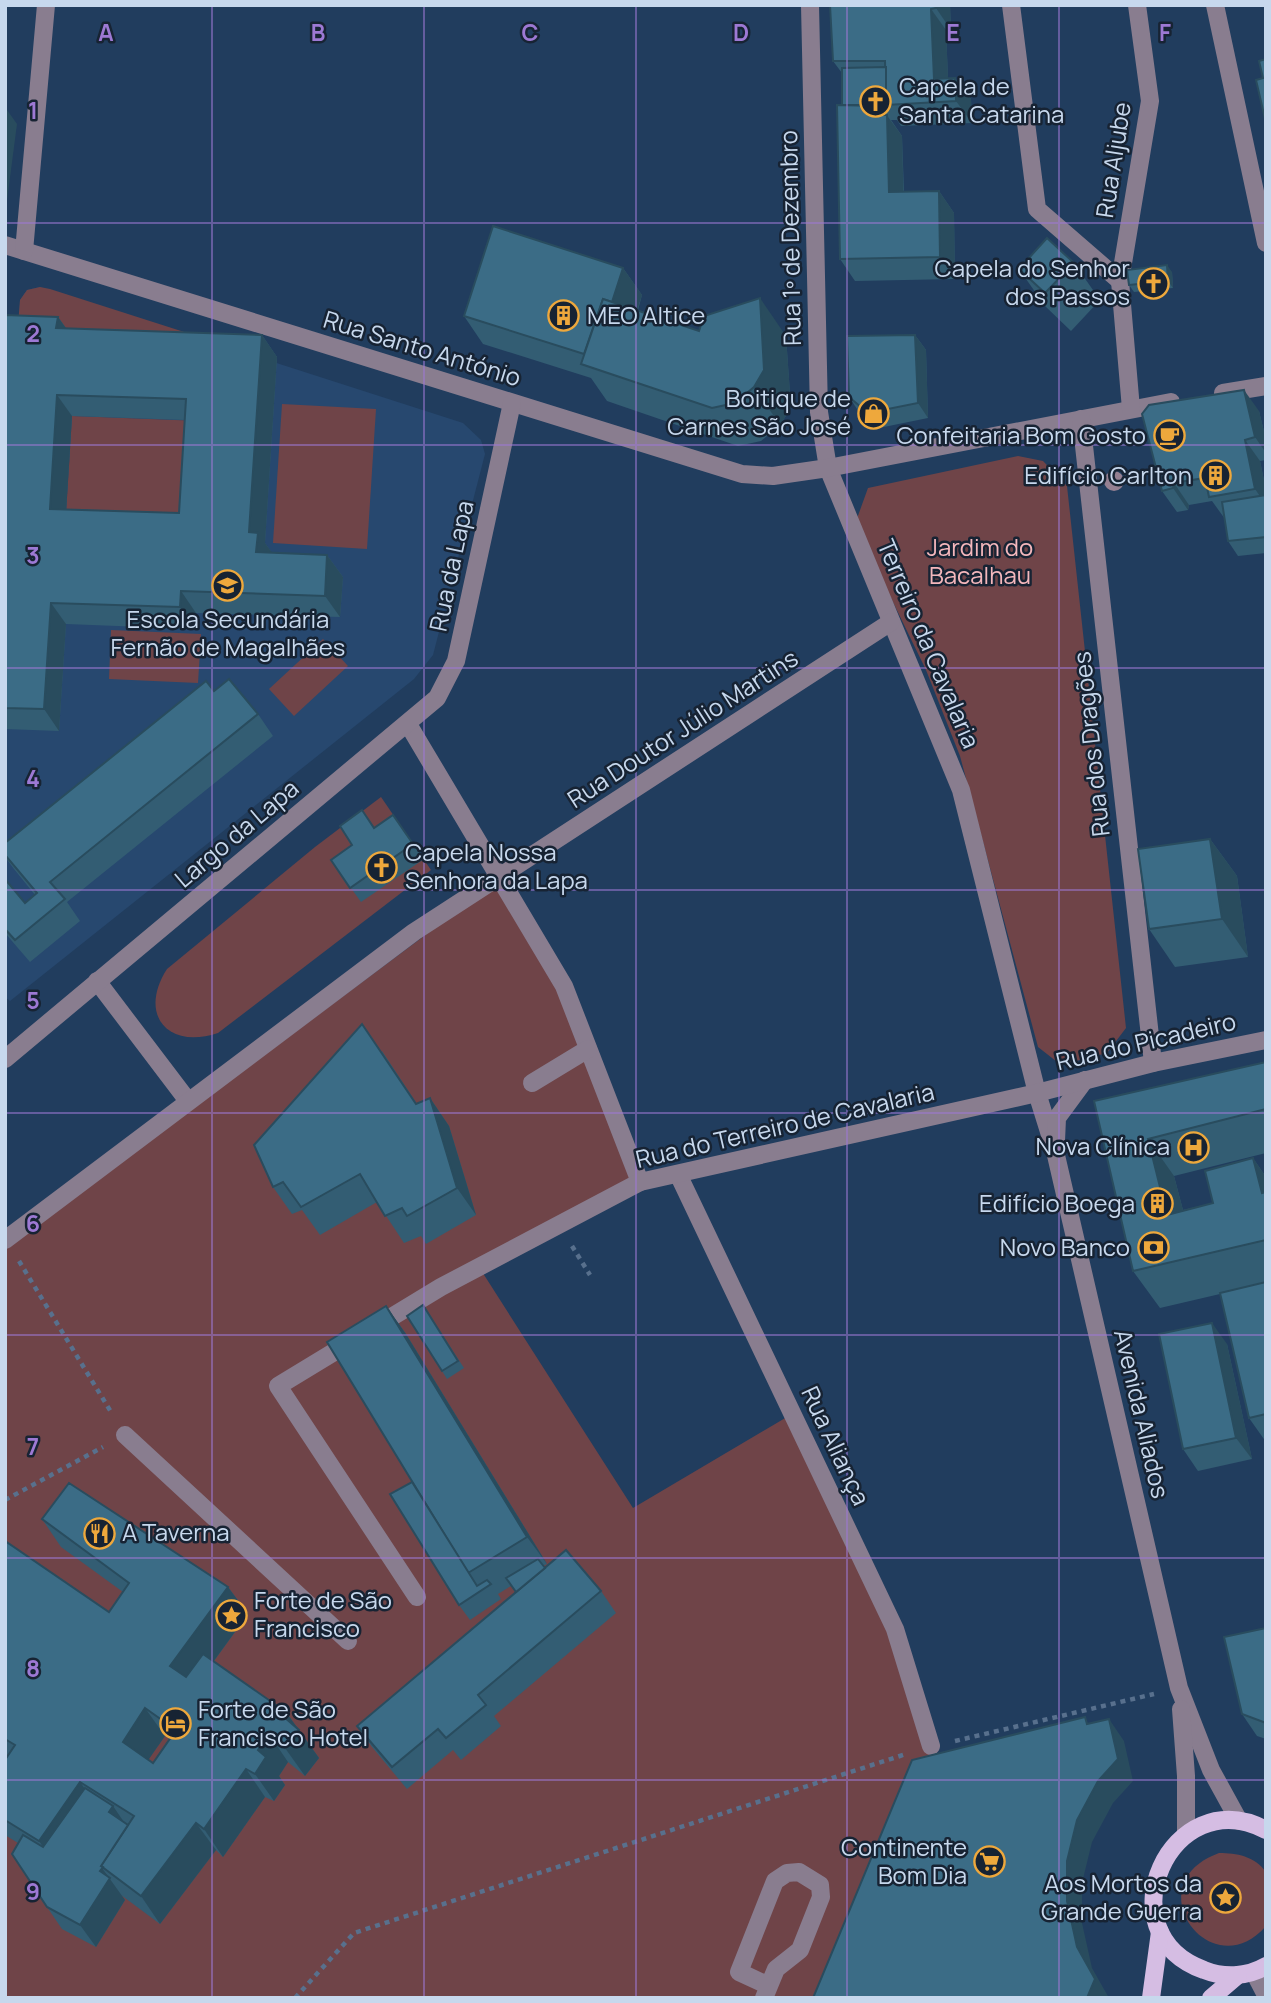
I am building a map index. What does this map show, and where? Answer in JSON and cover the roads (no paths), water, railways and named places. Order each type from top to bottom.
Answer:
[{"type":"main road","points":[[1257,1970],[1214,1974],[1192,1966],[1173,1951],[1160,1932],[1153,1911],[1153,1889],[1159,1868],[1170,1849],[1186,1834],[1220,1821],[1239,1821],[1265,1828]]},
{"type":"main road","points":[[1151,1998],[1160,1932]]},
{"type":"main road","points":[[1211,1998],[1257,1970]]},
{"type":"street","points":[[24,251],[46,5]]},
{"type":"street","name":"Rua 1º de Dezembro","points":[[810,5],[819,412],[828,468]]},
{"type":"street","points":[[1011,5],[1037,209],[1120,281]]},
{"type":"street","name":"Rua Aljube","points":[[1131,409],[1120,281],[1150,101],[1137,5]]},
{"type":"street","points":[[1215,5],[1266,243]]},
{"type":"street","name":"Rua Santo António","points":[[5,245],[735,473],[773,476],[828,468]]},
{"type":"street","points":[[828,468],[1131,409],[1266,386]]},
{"type":"street","name":"Rua da Lapa","points":[[408,724],[437,698],[456,661],[512,403]]},
{"type":"street","name":"Rua dos Dragões","points":[[1081,419],[1153,1063]]},
{"type":"street","name":"Terreiro da Cavalaria","points":[[828,468],[961,790],[1037,1093]]},
{"type":"street","name":"Rua Doutor Júlio Martins","points":[[502,878],[891,622]]},
{"type":"street","points":[[408,724],[564,986],[640,1182]]},
{"type":"street","name":"Largo da Lapa","points":[[5,1059],[408,724]]},
{"type":"street","points":[[6,1240],[414,932],[502,878]]},
{"type":"street","points":[[97,981],[188,1101]]},
{"type":"street","name":"Rua do Picadeiro","points":[[1037,1093],[1153,1063],[1266,1040]]},
{"type":"street","points":[[532,1083],[588,1049]]},
{"type":"street","name":"Avenida Aliados","points":[[1055,1152],[1057,1118],[1085,1080]]},
{"type":"street","name":"Avenida Aliados","points":[[1037,1093],[1055,1152],[1179,1688]]},
{"type":"street","name":"Rua do Terreiro de Cavalaria","points":[[417,1597],[278,1387],[440,1287],[640,1182],[1037,1093]]},
{"type":"street","name":"Rua Aliança","points":[[678,1174],[895,1629],[931,1746]]},
{"type":"street","points":[[125,1435],[348,1641]]},
{"type":"street","points":[[1179,1688],[1211,1770],[1239,1821]]},
{"type":"street","points":[[1179,1688],[1186,1768],[1186,1834]]},
{"type":"street","points":[[799,1872],[820,1885],[821,1897],[800,1950],[776,1969],[767,1992],[739,1972],[775,1881],[787,1873],[799,1872]]},
{"type":"street","points":[[1257,1970],[1266,1995]]},
{"type":"place","name":"Capela de Santa Catarina","points":[[876,101]]},
{"type":"place","name":"Capela do Senhor dos Passos","points":[[1153,283]]},
{"type":"place","name":"MEO Altice","points":[[564,316]]},
{"type":"place","name":"Boitique de Carnes São José","points":[[874,413]]},
{"type":"place","name":"Confeitaria Bom Gosto","points":[[1169,436]]},
{"type":"place","name":"Edifício Carlton","points":[[1215,476]]},
{"type":"place","name":"Escola Secundária Fernão de Magalhães","points":[[228,586]]},
{"type":"place","name":"Capela Nossa Senhora da Lapa","points":[[382,867]]},
{"type":"place","name":"Nova Clínica","points":[[1193,1147]]},
{"type":"place","name":"Edifício Boega","points":[[1158,1204]]},
{"type":"place","name":"Novo Banco","points":[[1153,1248]]},
{"type":"place","name":"A Taverna","points":[[99,1533]]},
{"type":"place","name":"Forte de São Francisco","points":[[231,1615]]},
{"type":"place","name":"Forte de São Francisco Hotel","points":[[175,1724]]},
{"type":"place","name":"Continente Bom Dia","points":[[990,1862]]},
{"type":"place","name":"Aos Mortos da Grande Guerra","points":[[1225,1898]]},
{"type":"park label","name":"Jardim do Bacalhau","points":[[980,562]]}]
